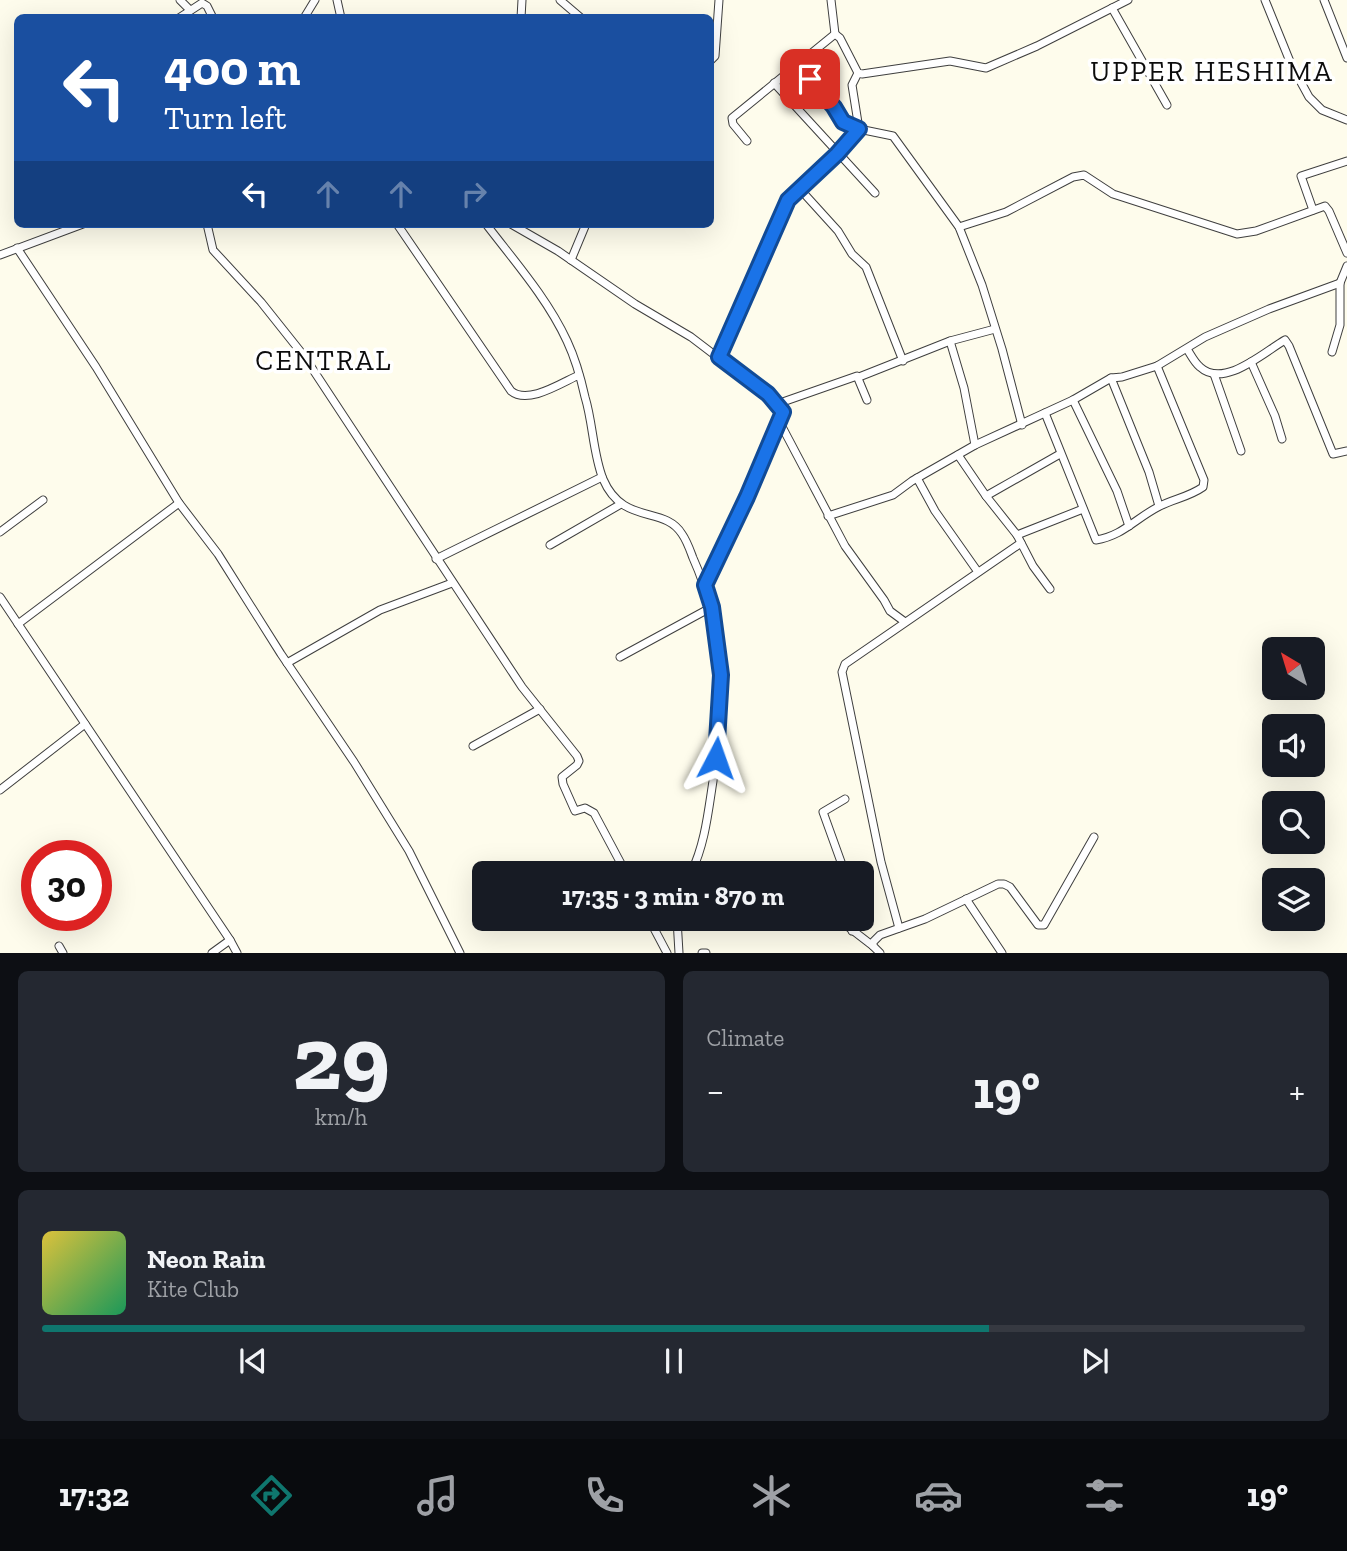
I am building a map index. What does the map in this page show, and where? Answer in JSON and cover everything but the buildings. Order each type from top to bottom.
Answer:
[{"type":"street","points":[[180,0],[190,10]]},
{"type":"street","points":[[560,0],[576,14]]},
{"type":"street","points":[[714,57],[719,0]]},
{"type":"street","points":[[831,0],[835,34],[840,38],[858,73]]},
{"type":"street","points":[[858,73],[870,74],[950,61],[986,68],[1037,46],[1128,0]]},
{"type":"street","points":[[1265,0],[1291,64],[1309,97],[1322,110],[1347,120]]},
{"type":"street","points":[[1324,0],[1347,58]]},
{"type":"street","points":[[184,14],[200,3],[205,3],[211,14]]},
{"type":"street","points":[[1112,8],[1167,105]]},
{"type":"street","points":[[747,141],[733,124],[732,118],[835,34]]},
{"type":"street","points":[[799,64],[843,122],[859,129],[893,136],[959,227],[995,329],[1021,425]]},
{"type":"street","points":[[858,73],[852,85],[859,129]]},
{"type":"street","points":[[774,83],[875,194]]},
{"type":"street","points":[[719,357],[788,200],[837,154],[859,129]]},
{"type":"street","points":[[1313,210],[1301,176],[1347,161]]},
{"type":"street","points":[[959,227],[1006,212],[1037,194],[1084,175],[1113,194],[1237,234],[1256,232],[1325,206],[1347,253]]},
{"type":"street","points":[[799,188],[838,231],[852,254],[866,267],[903,361]]},
{"type":"street","points":[[0,255],[70,228]]},
{"type":"street","points":[[208,228],[213,250],[261,302],[304,356],[522,687],[570,746],[579,761],[562,777],[571,805],[575,811],[585,808],[594,813],[620,861]]},
{"type":"street","points":[[400,228],[516,396],[526,397],[579,376]]},
{"type":"street","points":[[489,228],[532,284],[569,344],[586,397],[602,477],[611,494],[621,505],[675,526],[682,533],[705,585],[712,607],[721,675],[716,758],[707,819],[697,861]]},
{"type":"street","points":[[518,228],[719,357],[778,404],[783,412],[705,585]]},
{"type":"street","points":[[570,260],[584,228]]},
{"type":"street","points":[[18,248],[96,367],[179,503],[218,554],[354,762],[409,851],[460,953]]},
{"type":"street","points":[[1332,352],[1340,325],[1340,283],[1347,266]]},
{"type":"street","points":[[828,516],[893,495],[975,445],[1073,400],[1111,378],[1157,366],[1205,337],[1269,309],[1340,283]]},
{"type":"street","points":[[778,404],[903,361],[950,341],[995,329]]},
{"type":"street","points":[[1187,349],[1202,369],[1214,373],[1234,371],[1285,340],[1333,454],[1347,451]]},
{"type":"street","points":[[950,341],[964,388],[975,445]]},
{"type":"street","points":[[1251,362],[1282,439]]},
{"type":"street","points":[[1045,413],[1096,540],[1111,538],[1159,506],[1191,496],[1203,487],[1204,480],[1157,366]]},
{"type":"street","points":[[1214,373],[1241,452]]},
{"type":"street","points":[[859,377],[867,400]]},
{"type":"street","points":[[1111,378],[1149,472],[1159,506]]},
{"type":"street","points":[[1073,400],[1117,491],[1129,526]]},
{"type":"street","points":[[779,421],[845,546],[890,611],[905,622]]},
{"type":"street","points":[[986,496],[1060,453]]},
{"type":"street","points":[[958,455],[1019,539],[1033,566],[1050,589]]},
{"type":"street","points":[[436,559],[602,477]]},
{"type":"street","points":[[918,478],[934,511],[978,572]]},
{"type":"street","points":[[0,532],[43,500]]},
{"type":"street","points":[[18,624],[179,503]]},
{"type":"street","points":[[550,545],[621,505]]},
{"type":"street","points":[[898,928],[881,862],[842,673],[845,664],[978,572],[1019,539],[1083,509]]},
{"type":"street","points":[[287,663],[380,610],[452,583]]},
{"type":"street","points":[[0,597],[237,953]]},
{"type":"street","points":[[620,657],[712,607]]},
{"type":"street","points":[[473,746],[540,709]]},
{"type":"street","points":[[0,790],[85,724]]},
{"type":"street","points":[[841,861],[823,812],[845,799]]},
{"type":"street","points":[[876,949],[875,938],[998,884],[1010,887],[1038,925],[1044,925],[1094,836]]},
{"type":"street","points":[[966,899],[1002,953]]},
{"type":"street","points":[[655,931],[667,953]]},
{"type":"street","points":[[678,931],[679,953]]},
{"type":"street","points":[[852,931],[876,949]]},
{"type":"street","points":[[212,953],[229,940]]},
{"type":"district","name":"UPPER HESHIMA","points":[[1212,71]]},
{"type":"district","name":"CENTRAL","points":[[324,360]]},
{"type":"route","points":[[716,758],[721,675],[712,607],[705,585],[747,497],[783,412],[768,394],[719,357],[788,200],[837,154],[859,129],[843,122],[810,79]]}]
